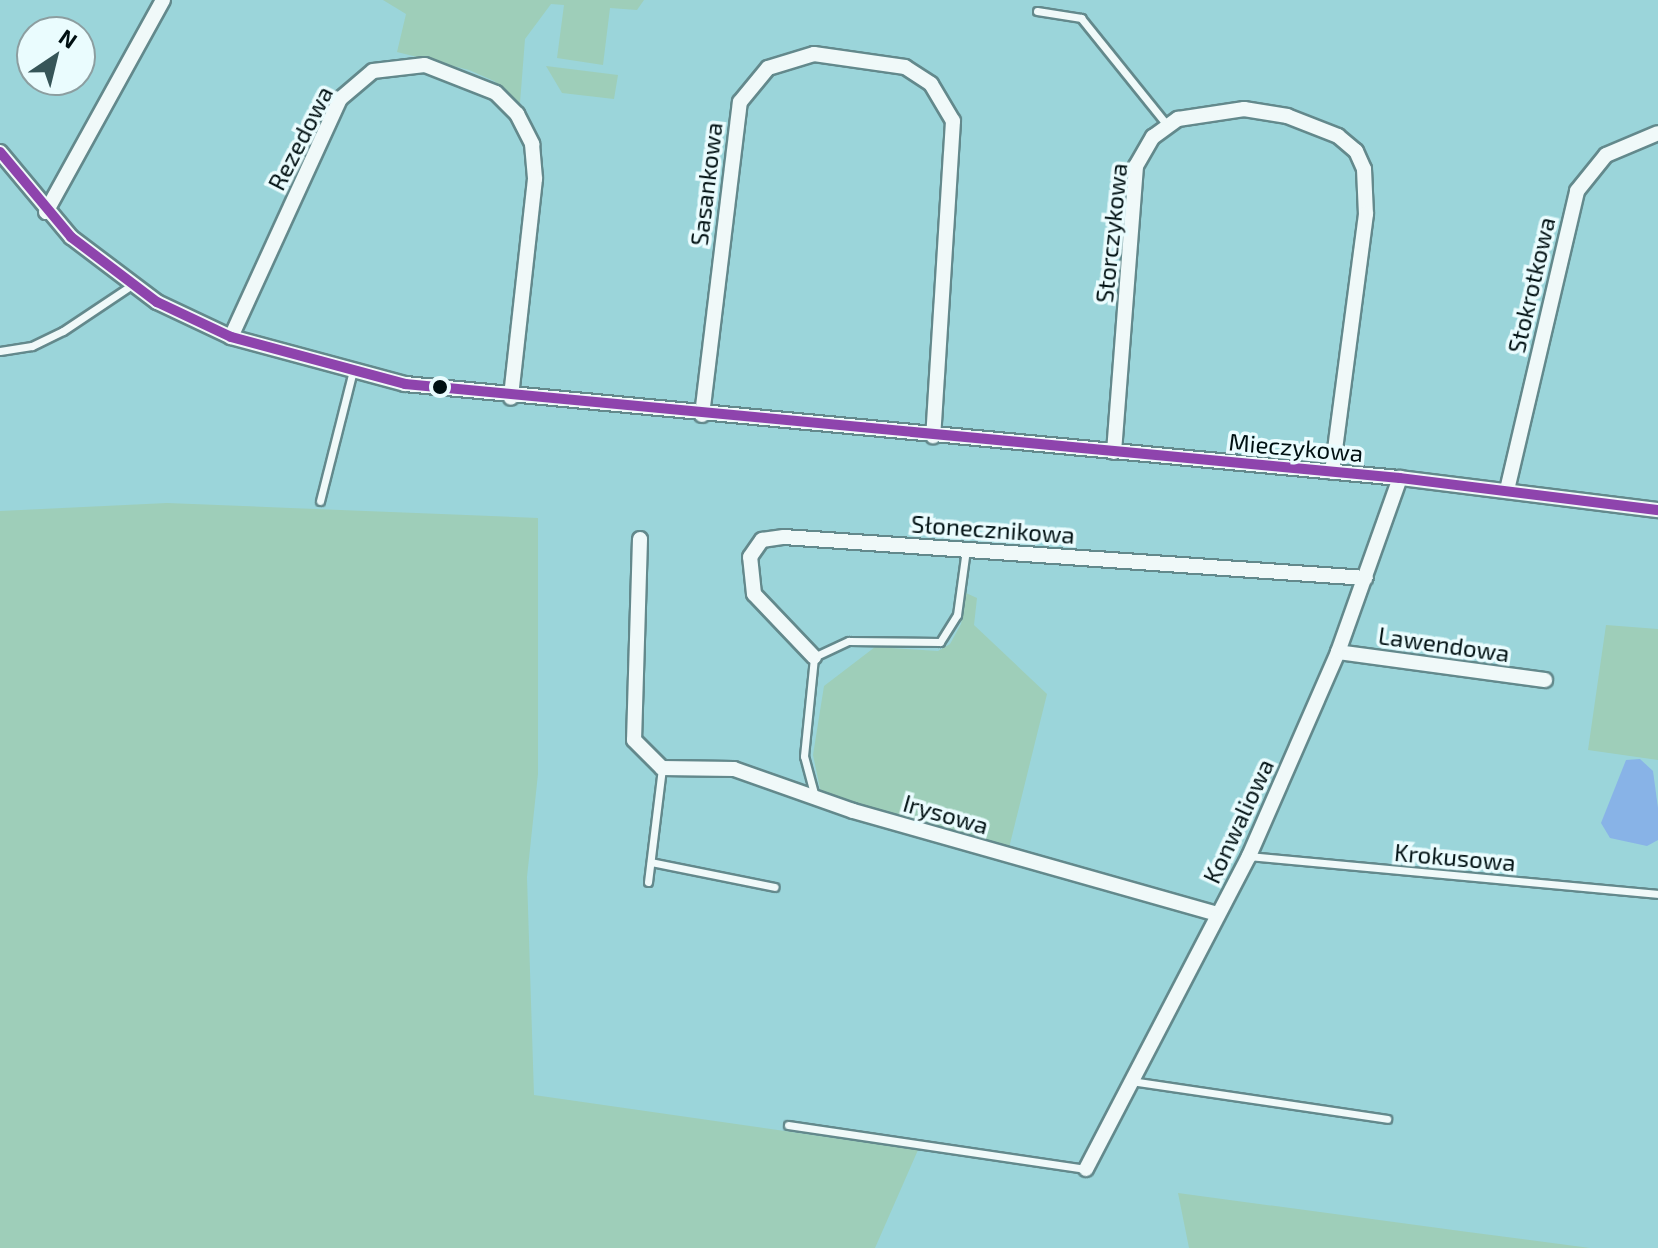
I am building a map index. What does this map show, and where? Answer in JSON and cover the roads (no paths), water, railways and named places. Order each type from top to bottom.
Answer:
[{"type":"street","points":[[46,212],[163,0]]},
{"type":"street","name":"Sasankowa","points":[[702,415],[737,113],[746,91],[765,70],[785,58],[814,54],[905,67],[931,84],[953,121],[933,436]]},
{"type":"street","name":"Rezedowa","points":[[231,337],[340,99],[373,71],[425,65],[496,93],[517,114],[532,144],[535,179],[511,398]]},
{"type":"street","points":[[1167,125],[1209,111],[1272,112],[1338,136],[1361,160],[1366,214],[1332,472]]},
{"type":"street","name":"Storczykowa","points":[[1114,452],[1134,177],[1148,143],[1167,125]]},
{"type":"street","name":"Stokrotkowa","points":[[1507,490],[1577,191],[1606,155],[1658,133]]},
{"type":"street","name":"Mieczykowa","points":[[0,152],[46,212],[132,285],[231,337],[431,389],[1400,478],[1658,510]]},
{"type":"street","name":"Konwaliowa","points":[[1086,1169],[1249,856],[1338,652],[1400,478]]},
{"type":"street","name":"Słonecznikowa","points":[[814,657],[754,594],[750,557],[762,540],[784,537],[1366,578]]},
{"type":"street","points":[[640,539],[634,740],[662,768]]},
{"type":"street","name":"Lawendowa","points":[[1338,652],[1545,680]]},
{"type":"street","name":"Irysowa","points":[[662,768],[734,769],[815,797],[1218,914]]},
{"type":"lane","points":[[1037,11],[1081,18],[1167,125]]},
{"type":"lane","points":[[0,351],[32,346],[63,331],[132,285]]},
{"type":"lane","points":[[320,501],[353,371]]},
{"type":"lane","points":[[815,797],[804,756],[814,657],[849,641],[940,642],[957,615],[966,549]]},
{"type":"lane","points":[[648,882],[662,768]]},
{"type":"lane","name":"Krokusowa","points":[[1249,856],[1658,894]]},
{"type":"lane","points":[[651,862],[775,887]]},
{"type":"lane","points":[[1131,1081],[1387,1119]]},
{"type":"lane","points":[[788,1125],[1086,1169]]},
{"type":"water","points":[[1640,759],[1653,771],[1658,808],[1658,840],[1647,846],[1610,838],[1601,823],[1626,760]]}]
